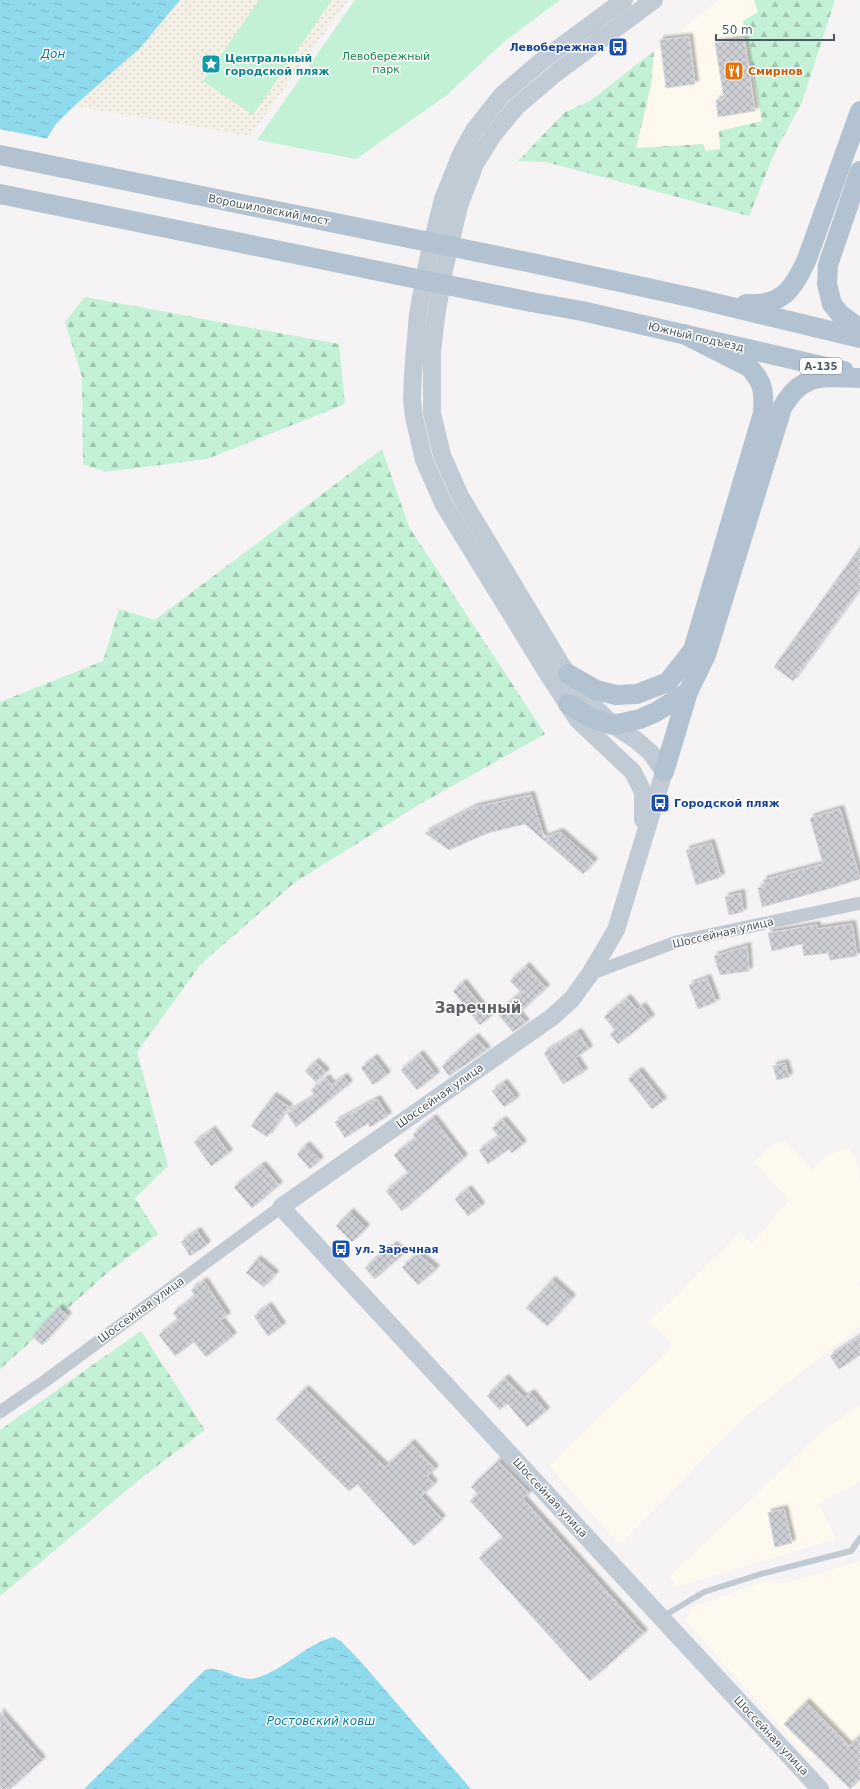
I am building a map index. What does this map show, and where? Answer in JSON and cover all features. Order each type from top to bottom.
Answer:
[{"type":"main road","points":[[624,0],[534,67],[502,95],[475,129],[461,154],[443,199],[428,260],[418,314],[413,374],[414,417],[424,460],[444,505],[546,671],[578,720],[592,735],[624,761],[633,772],[643,792],[643,837]]},
{"type":"main road","points":[[654,0],[546,82],[516,107],[493,135],[475,164],[459,206],[444,270],[432,353],[432,413],[442,455],[460,496],[559,661],[583,696],[613,725],[636,740],[651,753],[664,772]]},
{"type":"main road","points":[[694,298],[761,305],[772,302],[786,294],[799,278],[807,259],[860,111]]},
{"type":"main road","name":"Ворошиловский мост","points":[[0,155],[537,264],[694,298]]},
{"type":"main road","points":[[854,333],[832,304],[827,284],[828,265],[860,171]]},
{"type":"main road","name":"Южный подъезд","points":[[0,194],[531,302],[582,311],[860,374]]},
{"type":"main road","points":[[694,298],[854,333]]},
{"type":"main road","points":[[684,334],[749,367],[762,384],[764,397],[763,413],[692,650],[688,692]]},
{"type":"main road","points":[[643,837],[688,692],[706,655],[782,408],[796,388],[809,380],[829,378],[860,378]]},
{"type":"main road","points":[[568,674],[596,690],[616,695],[637,694],[668,682],[692,650]]},
{"type":"main road","points":[[568,704],[591,718],[613,725],[640,719],[656,712],[688,692]]},
{"type":"main road","name":"Шоссейная улица","points":[[643,837],[616,930],[590,974],[572,999],[551,1018],[281,1207],[820,1789]]},
{"type":"street","name":"Шоссейная улица","points":[[590,974],[676,942],[860,903]]},
{"type":"street","name":"Шоссейная улица","points":[[0,1412],[45,1381],[281,1207]]},
{"type":"lane","points":[[661,1618],[704,1592],[761,1574],[852,1551],[860,1538]]},
{"type":"shaded area","points":[[719,0],[754,0],[758,12],[743,22],[763,121],[719,131],[721,149],[706,151],[636,148],[651,85],[654,51]]},
{"type":"shaded area","points":[[784,1141],[813,1170],[826,1156],[849,1147],[860,1171],[860,1175],[858,1176],[860,1180],[860,1281],[857,1283],[860,1287],[860,1326],[741,1420],[620,1545],[549,1466],[673,1346],[649,1322],[741,1232],[752,1244],[789,1200],[754,1162],[776,1142]]},
{"type":"shaded area","points":[[860,1405],[860,1482],[819,1504],[836,1539],[677,1587],[670,1576],[823,1431]]},
{"type":"shaded area","points":[[860,1561],[860,1785],[853,1789],[824,1758],[808,1758],[685,1620],[692,1607],[763,1582],[786,1583]]},
{"type":"green space","points":[[259,0],[332,0],[253,115],[203,81]]},
{"type":"green space","name":"Левобережный парк","points":[[355,0],[560,0],[505,41],[447,95],[356,159],[257,140]]},
{"type":"green space","points":[[754,0],[835,0],[802,102],[774,154],[749,216],[546,162],[518,161],[565,112],[590,101],[654,51],[651,85],[636,148],[703,144],[706,151],[720,149],[719,131],[762,121],[743,21],[758,12]]},
{"type":"green space","points":[[85,297],[339,344],[345,404],[207,459],[105,472],[83,464],[82,377],[65,322]]},
{"type":"green space","points":[[382,449],[409,527],[545,734],[420,804],[294,883],[201,964],[137,1052],[168,1166],[135,1198],[158,1234],[106,1274],[0,1369],[0,702],[103,661],[119,609],[155,620]]},
{"type":"green space","points":[[141,1331],[205,1430],[145,1475],[0,1596],[0,1430]]},
{"type":"sand","name":"Центральный городской пляж","points":[[180,0],[348,0],[250,136],[74,106],[140,48]]},
{"type":"water","name":"Дон","points":[[0,0],[180,0],[140,48],[74,106],[56,124],[0,213]]},
{"type":"water","name":"Ростовский ковш","points":[[334,1637],[342,1642],[361,1662],[471,1789],[84,1789],[205,1670],[218,1670],[243,1678],[256,1678],[276,1669],[314,1645]]},
{"type":"pier","points":[[0,129],[49,139],[0,215]]},
{"type":"building","points":[[689,37],[695,84],[666,88],[660,40]]},
{"type":"building","name":"Смирнов","points":[[744,39],[755,111],[718,117],[716,100],[724,99],[715,43]]},
{"type":"building","points":[[860,547],[860,588],[793,681],[774,667]]},
{"type":"building","points":[[531,795],[544,838],[560,832],[594,862],[583,874],[525,824],[488,833],[449,850],[425,833],[475,807]]},
{"type":"building","points":[[840,809],[860,879],[762,907],[758,888],[765,886],[763,880],[823,864],[810,818]]},
{"type":"building","points":[[711,843],[721,877],[696,885],[686,850]]},
{"type":"building","points":[[741,893],[743,912],[729,915],[725,897]]},
{"type":"building","points":[[852,924],[857,956],[830,960],[828,953],[804,956],[802,944],[772,951],[768,933],[817,925],[817,929]]},
{"type":"building","points":[[747,946],[749,971],[720,975],[714,956]]},
{"type":"building","points":[[526,966],[546,988],[518,1014],[526,1023],[513,1032],[497,1013],[521,992],[510,981]]},
{"type":"building","points":[[707,978],[716,1002],[698,1009],[689,985]]},
{"type":"building","points":[[463,983],[490,1017],[480,1025],[453,991]]},
{"type":"building","points":[[627,998],[637,1010],[642,1006],[651,1018],[618,1044],[610,1034],[615,1030],[604,1017]]},
{"type":"building","points":[[578,1032],[589,1049],[575,1058],[584,1072],[563,1084],[544,1053]]},
{"type":"building","points":[[475,1037],[487,1050],[449,1076],[442,1066]]},
{"type":"building","points":[[420,1054],[436,1075],[417,1090],[401,1070]]},
{"type":"building","points":[[374,1058],[387,1075],[373,1085],[361,1068]]},
{"type":"building","points":[[315,1062],[326,1072],[316,1082],[305,1071]]},
{"type":"building","points":[[785,1063],[789,1077],[777,1080],[773,1066]]},
{"type":"building","points":[[639,1071],[663,1101],[652,1109],[628,1079]]},
{"type":"building","points":[[344,1077],[349,1084],[296,1127],[287,1113],[315,1096],[311,1090],[326,1078],[332,1085]]},
{"type":"building","points":[[504,1083],[516,1099],[504,1107],[492,1091]]},
{"type":"building","points":[[273,1096],[289,1107],[267,1137],[251,1126]]},
{"type":"building","points":[[377,1099],[388,1116],[370,1127],[368,1123],[345,1138],[335,1122]]},
{"type":"building","points":[[433,1118],[464,1158],[402,1211],[386,1191],[408,1173],[394,1155],[416,1138],[413,1134]]},
{"type":"building","points":[[503,1120],[523,1144],[512,1153],[509,1149],[488,1164],[479,1150],[499,1137],[492,1128]]},
{"type":"building","points":[[212,1130],[229,1153],[211,1166],[194,1142]]},
{"type":"building","points":[[306,1145],[320,1160],[310,1169],[297,1154]]},
{"type":"building","points":[[262,1165],[279,1185],[252,1208],[234,1187]]},
{"type":"building","points":[[468,1189],[481,1206],[468,1216],[455,1199]]},
{"type":"building","points":[[350,1212],[366,1228],[352,1242],[336,1226]]},
{"type":"building","points":[[197,1231],[207,1245],[190,1256],[181,1242]]},
{"type":"building","points":[[394,1245],[403,1254],[375,1279],[365,1268],[386,1249],[387,1250]]},
{"type":"building","points":[[418,1254],[436,1269],[418,1285],[402,1267]]},
{"type":"building","points":[[257,1259],[275,1274],[264,1287],[246,1273]]},
{"type":"building","points":[[552,1280],[572,1298],[547,1326],[526,1308]]},
{"type":"building","points":[[204,1281],[227,1316],[220,1320],[233,1336],[206,1357],[194,1342],[175,1356],[159,1335],[178,1320],[173,1313],[195,1296],[191,1290]]},
{"type":"building","points":[[268,1306],[282,1326],[268,1336],[254,1316]]},
{"type":"building","points":[[59,1308],[68,1316],[42,1345],[32,1336]]},
{"type":"building","points":[[860,1336],[860,1355],[839,1369],[830,1356]]},
{"type":"building","points":[[505,1378],[524,1398],[531,1393],[546,1411],[527,1427],[507,1403],[500,1410],[487,1396]]},
{"type":"building","points":[[305,1389],[385,1467],[411,1443],[435,1469],[427,1476],[434,1484],[421,1496],[442,1519],[414,1546],[357,1484],[349,1491],[276,1419]]},
{"type":"building","points":[[498,1461],[529,1493],[523,1499],[644,1633],[590,1681],[479,1558],[503,1537],[470,1501],[478,1494],[471,1487]]},
{"type":"building","points":[[784,1509],[792,1543],[775,1547],[768,1513]]},
{"type":"building","points":[[806,1702],[849,1746],[860,1735],[860,1779],[850,1789],[784,1724]]},
{"type":"building","points":[[0,1712],[42,1760],[10,1789],[0,1789]]},
{"type":"place","name":"Левобережная","points":[[618,47]]},
{"type":"place","name":"Центральный городской пляж","points":[[211,64]]},
{"type":"place","name":"Смирнов","points":[[734,71]]},
{"type":"place","name":"Городской пляж","points":[[660,803]]},
{"type":"place","name":"ул. Заречная","points":[[341,1249]]},
{"type":"district","name":"Заречный","points":[[478,1008]]}]
